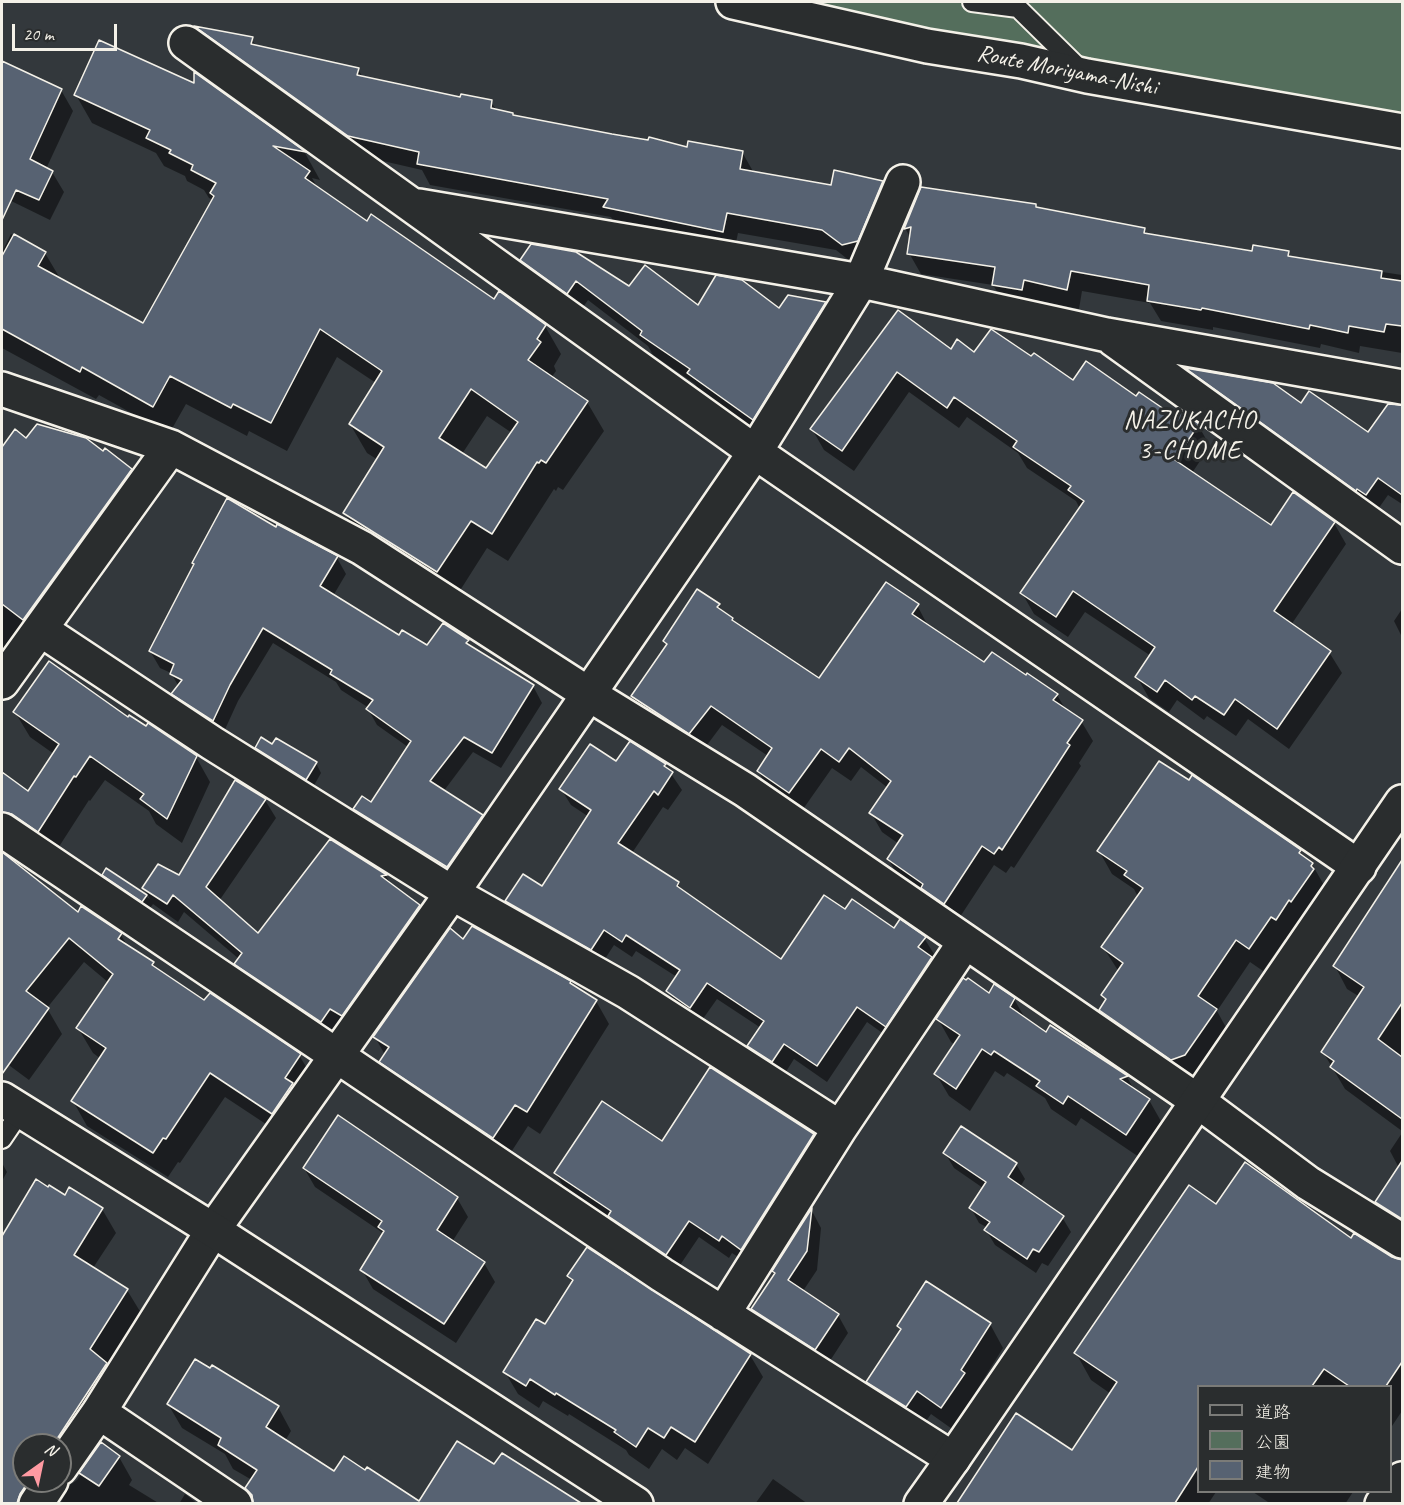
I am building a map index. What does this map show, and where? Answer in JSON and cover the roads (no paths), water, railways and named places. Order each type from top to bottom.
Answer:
[{"type":"street","name":"Route Moriyama-Nishi","points":[[733,2],[927,46],[1402,131]]},
{"type":"street","points":[[186,43],[754,452],[1359,867]]},
{"type":"street","points":[[72,1451],[99,1412],[213,1230],[452,893],[754,452],[861,281],[903,182]]},
{"type":"street","points":[[411,205],[861,281],[1107,335],[1402,387]]},
{"type":"street","points":[[1107,335],[1402,547]]},
{"type":"street","points":[[2,389],[171,447],[362,548],[588,693],[745,790],[1199,1102],[1308,1183],[1402,1241]]},
{"type":"street","points":[[2,682],[171,447]]},
{"type":"street","points":[[40,629],[212,743],[452,893],[628,992],[840,1128]]},
{"type":"street","points":[[921,1503],[1199,1102],[1402,802]]},
{"type":"street","points":[[2,830],[652,1269],[953,1460]]},
{"type":"street","points":[[723,1314],[840,1128],[965,942]]},
{"type":"street","points":[[11,1105],[213,1230],[636,1503]]},
{"type":"street","points":[[99,1412],[235,1503]]},
{"type":"street","points":[[1392,1491],[1402,1479]]},
{"type":"lane","points":[[972,2],[1018,8],[1087,76]]},
{"type":"lane","points":[[2,1139],[11,1105]]},
{"type":"district","name":"NAZUKACHO 3-CHOME","points":[[1190,436]]}]
